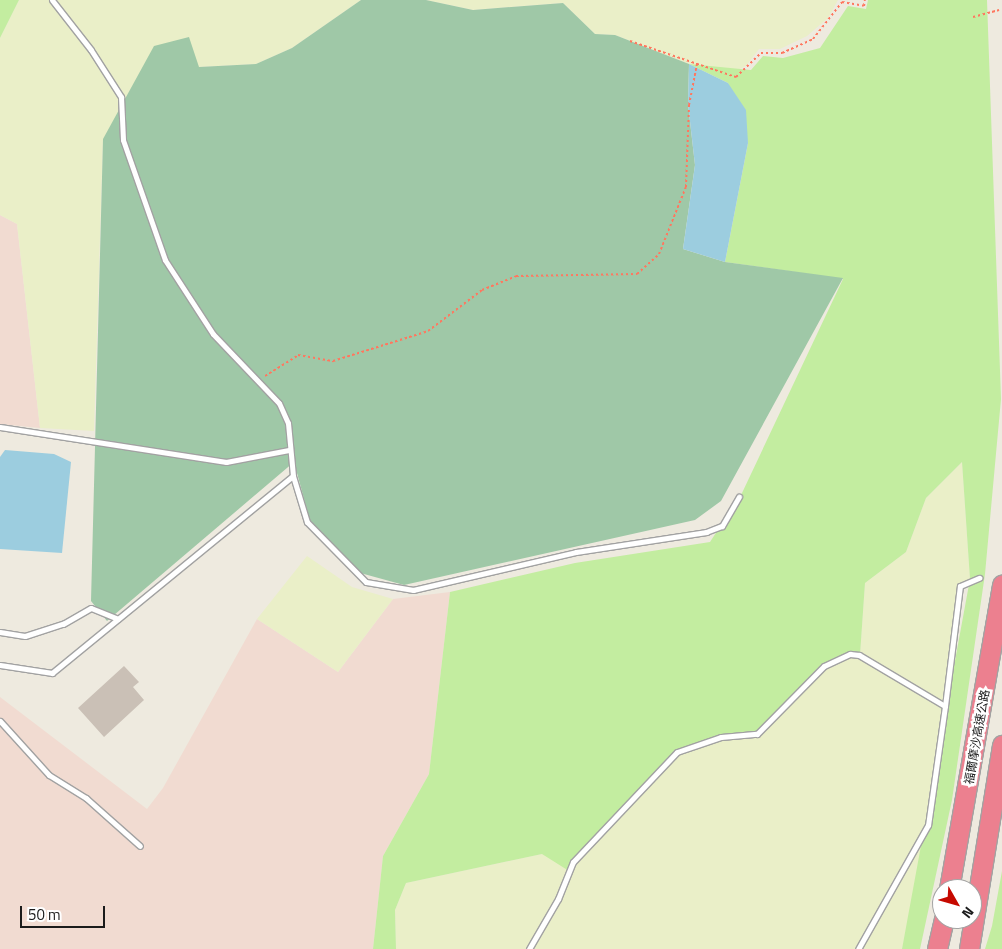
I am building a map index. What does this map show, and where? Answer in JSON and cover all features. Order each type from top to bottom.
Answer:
[{"type":"highway","name":"福爾摩沙高速公路","points":[[951,879],[1002,585]]},
{"type":"highway","points":[[969,949],[1002,745]]},
{"type":"highway","points":[[937,949],[942,929]]},
{"type":"lane","points":[[52,0],[120,97],[124,140],[165,260],[213,334],[256,382],[279,403],[288,423],[293,476],[308,522],[336,556],[366,582],[393,590],[413,590],[576,552],[706,532],[722,526],[739,496]]},
{"type":"lane","points":[[0,427],[226,462],[290,450]]},
{"type":"lane","points":[[0,665],[52,673],[293,476]]},
{"type":"lane","points":[[858,949],[928,825],[960,586],[979,578]]},
{"type":"lane","points":[[0,632],[25,636],[64,624],[91,608],[118,619]]},
{"type":"lane","points":[[529,949],[558,899],[573,862],[677,752],[721,737],[757,734],[824,666],[838,657],[859,655],[945,706]]},
{"type":"lane","points":[[0,721],[49,776],[86,798],[140,846]]},
{"type":"path","points":[[630,41],[736,77],[761,53],[782,53],[813,39],[842,2],[864,6],[865,0]]},
{"type":"path","points":[[973,17],[999,10]]},
{"type":"path","points":[[256,382],[298,355],[333,361],[428,331],[482,290],[516,276],[637,274],[659,254],[686,187],[689,105],[697,64]]},
{"type":"shaded area","points":[[0,215],[17,224],[40,428],[0,424]]},
{"type":"shaded area","points":[[450,592],[429,774],[383,856],[373,949],[0,949],[0,697],[147,809],[163,788],[257,619],[338,672],[393,599]]},
{"type":"green space","points":[[0,0],[19,0],[0,38]]},
{"type":"green space","points":[[19,0],[361,0],[292,48],[256,64],[199,67],[103,139],[94,431],[40,428],[17,224],[0,215],[0,38]]},
{"type":"green space","points":[[361,0],[426,0],[473,10],[563,3],[595,34],[615,35],[689,64],[688,104],[695,165],[683,249],[725,262],[843,278],[721,501],[695,520],[404,585],[353,571],[312,528],[294,462],[107,621],[91,601],[103,139],[154,46],[189,37],[199,67],[256,64],[292,48]]},
{"type":"green space","points":[[426,0],[838,0],[828,18],[807,36],[780,49],[759,49],[746,66],[733,72],[689,64],[615,35],[595,34],[563,3],[473,10]]},
{"type":"green space","points":[[868,0],[987,0],[1001,399],[985,574],[952,800],[935,879],[932,879],[932,893],[920,949],[902,949],[970,579],[962,462],[926,498],[906,552],[865,583],[860,655],[845,654],[829,662],[758,734],[709,742],[678,756],[569,871],[542,854],[406,883],[395,910],[396,949],[373,949],[383,856],[429,774],[450,592],[575,563],[710,542],[742,493],[843,279],[725,262],[748,143],[728,83],[689,64],[751,70],[763,56],[783,58],[820,48],[848,6],[866,9]]},
{"type":"green space","points":[[962,462],[970,579],[961,595],[927,829],[902,949],[396,949],[395,910],[406,883],[542,854],[678,756],[709,742],[748,737],[829,662],[845,654],[860,655],[865,583],[906,552],[926,498]]},
{"type":"green space","points":[[307,556],[352,587],[393,599],[338,672],[257,619]]},
{"type":"green space","points":[[1002,871],[1002,949],[985,949],[992,926]]},
{"type":"water","points":[[689,64],[728,83],[746,110],[748,143],[725,262],[683,249],[695,165],[688,104]]},
{"type":"water","points":[[5,450],[54,454],[71,462],[62,553],[0,549],[0,457]]},
{"type":"building","points":[[124,666],[139,682],[133,687],[144,700],[104,737],[78,708]]}]
